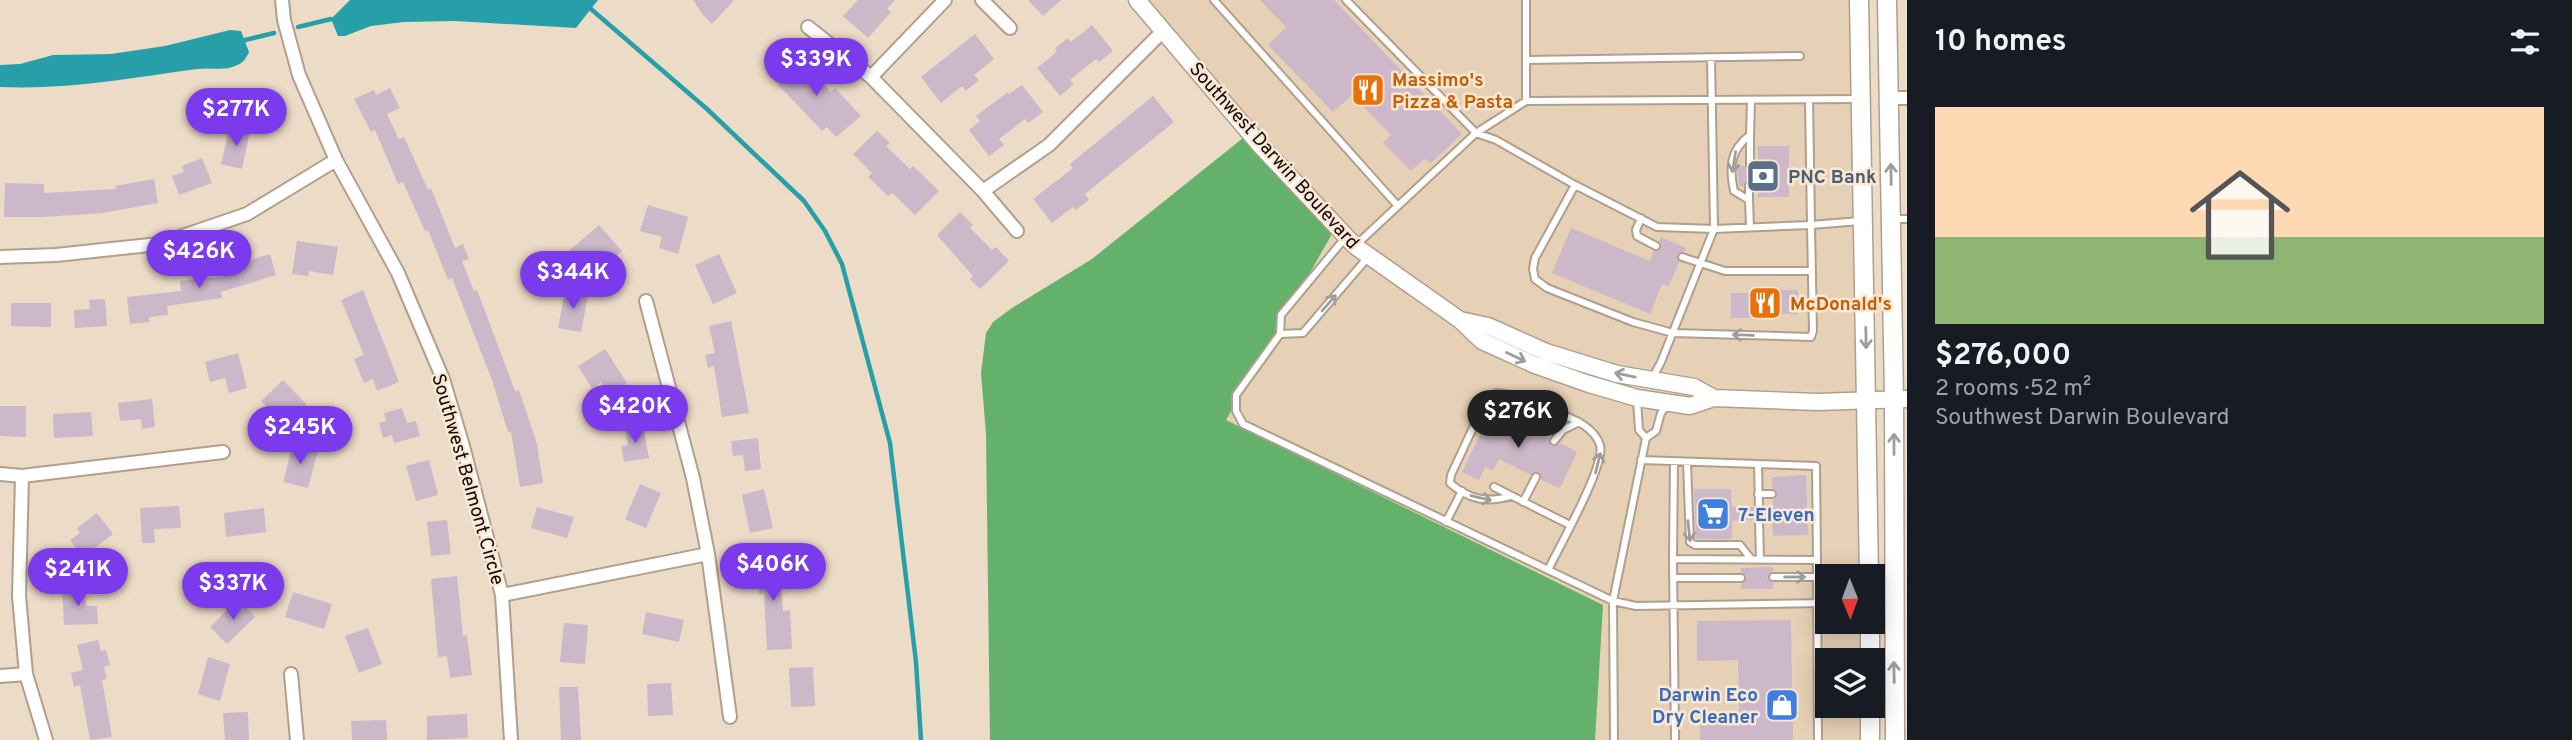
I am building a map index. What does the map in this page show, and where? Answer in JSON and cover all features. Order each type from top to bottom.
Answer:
[{"type":"main road","points":[[1859,0],[1869,564]]},
{"type":"main road","points":[[1887,0],[1898,98],[1901,399],[1895,740]]},
{"type":"main road","points":[[1860,45],[1898,98]]},
{"type":"main road","points":[[1870,718],[1870,740]]},
{"type":"street","name":"Southwest Belmont Circle","points":[[282,0],[284,20],[299,75],[336,160],[398,273],[443,379],[502,595],[511,740]]},
{"type":"street","points":[[872,77],[945,0]]},
{"type":"street","points":[[982,0],[1010,28]]},
{"type":"street","name":"Southwest Darwin Boulevard","points":[[1138,0],[1260,145],[1351,242],[1460,320],[1482,341],[1535,365],[1637,398],[1690,406],[1714,398],[1867,401],[1901,399]]},
{"type":"street","points":[[808,27],[872,77],[983,191],[1017,231]]},
{"type":"street","points":[[983,191],[1049,145],[1163,31]]},
{"type":"street","points":[[0,257],[55,255],[159,244],[247,214],[336,160]]},
{"type":"street","points":[[646,301],[693,478],[708,554],[730,717]]},
{"type":"street","name":"Southwest Darwin Boulevard","points":[[1460,320],[1488,326],[1546,352],[1617,374],[1694,387],[1714,398]]},
{"type":"street","points":[[0,474],[22,476],[223,452]]},
{"type":"street","points":[[22,476],[19,596],[26,674],[46,740]]},
{"type":"street","points":[[502,595],[708,554]]},
{"type":"street","points":[[0,676],[26,674]]},
{"type":"street","points":[[291,674],[297,740]]},
{"type":"lane","points":[[1213,0],[1397,205]]},
{"type":"lane","points":[[1346,0],[1476,133],[1496,140],[1657,227],[1714,229],[1863,221]]},
{"type":"lane","points":[[1526,0],[1526,101]]},
{"type":"lane","points":[[1526,60],[1800,56]]},
{"type":"lane","points":[[1651,381],[1714,229],[1712,58]]},
{"type":"lane","points":[[1815,603],[1636,606],[1613,601],[1243,424],[1236,411],[1236,395],[1280,334],[1281,314],[1351,242],[1397,205],[1476,133],[1526,101],[1712,102],[1860,99]]},
{"type":"lane","points":[[1575,185],[1535,258],[1535,279],[1546,288],[1633,322],[1673,333],[1811,337],[1814,331],[1810,100]]},
{"type":"lane","points":[[1750,165],[1751,101]]},
{"type":"lane","points":[[1749,200],[1734,191],[1731,179],[1733,155],[1738,145],[1750,135]]},
{"type":"lane","points":[[1749,186],[1750,227]]},
{"type":"lane","points":[[1641,218],[1636,230],[1637,236],[1656,246]]},
{"type":"lane","points":[[1280,334],[1303,333],[1369,256]]},
{"type":"lane","points":[[1682,257],[1725,271],[1812,271]]},
{"type":"lane","points":[[1511,496],[1483,501],[1450,483],[1451,475],[1485,402],[1496,393],[1515,396],[1579,422],[1600,443],[1601,457],[1595,474],[1548,570]]},
{"type":"lane","points":[[1637,398],[1639,430],[1646,438]]},
{"type":"lane","points":[[1614,740],[1613,601],[1646,438],[1656,431],[1661,413],[1669,403]]},
{"type":"lane","points":[[1554,440],[1563,430],[1579,422]]},
{"type":"lane","points":[[1641,460],[1816,466],[1818,564]]},
{"type":"lane","points":[[1674,462],[1675,740]]},
{"type":"lane","points":[[1687,463],[1690,542],[1695,545],[1740,545],[1752,560]]},
{"type":"lane","points":[[1758,464],[1759,507]]},
{"type":"lane","points":[[1523,502],[1536,477]]},
{"type":"lane","points":[[1494,487],[1570,525]]},
{"type":"lane","points":[[1446,522],[1462,491]]},
{"type":"lane","points":[[1758,494],[1773,495]]},
{"type":"lane","points":[[1807,495],[1816,496]]},
{"type":"lane","points":[[1808,514],[1816,514]]},
{"type":"lane","points":[[1759,520],[1760,560]]},
{"type":"lane","points":[[1674,559],[1818,560]]},
{"type":"lane","points":[[1773,577],[1815,577]]},
{"type":"lane","points":[[1673,578],[1741,578]]},
{"type":"lane","points":[[1818,634],[1818,740]]},
{"type":"shaded area","points":[[1148,0],[1864,0],[1860,393],[1715,388],[1695,378],[1618,365],[1548,344],[1491,318],[1463,312],[1360,239],[1265,139]]},
{"type":"shaded area","points":[[1331,233],[1351,254],[1451,324],[1451,327],[1456,328],[1477,347],[1533,374],[1587,393],[1635,406],[1689,414],[1713,407],[1860,410],[1862,564],[1815,564],[1815,634],[1862,634],[1862,648],[1815,648],[1815,718],[1862,718],[1862,740],[1595,740],[1596,714],[1226,420]]},
{"type":"green space","points":[[1243,138],[1332,234],[1226,420],[1603,605],[1595,740],[990,740],[986,434],[981,373],[986,333],[993,322],[1012,308],[1092,259]]},
{"type":"water","points":[[350,0],[598,0],[576,28],[455,21],[404,22],[371,26],[338,36],[331,19]]},
{"type":"water","points":[[230,30],[241,31],[249,52],[242,63],[231,67],[75,85],[0,87],[0,65],[20,64],[53,55],[111,54],[165,46]]},
{"type":"building","points":[[693,0],[734,0],[712,24]]},
{"type":"building","points":[[858,0],[895,0],[887,9],[891,12],[868,38],[843,16]]},
{"type":"building","points":[[1028,0],[1061,0],[1043,16]]},
{"type":"building","points":[[1260,0],[1334,0],[1462,134],[1431,163],[1424,159],[1411,171],[1383,143],[1391,135],[1352,95],[1333,112],[1268,45],[1286,27]]},
{"type":"building","points":[[1092,25],[1113,51],[1099,62],[1096,59],[1070,80],[1074,84],[1060,96],[1037,68],[1057,52],[1055,48],[1068,38],[1071,42]]},
{"type":"building","points":[[975,34],[994,59],[974,75],[979,80],[966,91],[962,86],[941,103],[921,77]]},
{"type":"building","points":[[798,55],[831,92],[835,88],[861,116],[836,137],[827,127],[822,131],[772,78]]},
{"type":"building","points":[[1022,85],[1043,112],[1028,123],[1025,119],[999,139],[1004,145],[989,156],[969,130],[980,121],[976,116]]},
{"type":"building","points":[[390,88],[400,108],[387,114],[399,139],[404,137],[428,190],[431,188],[455,248],[463,244],[469,259],[462,261],[474,291],[477,290],[515,391],[519,390],[537,444],[543,483],[520,487],[511,432],[508,432],[492,380],[452,278],[448,280],[428,230],[425,231],[403,182],[398,184],[375,130],[371,132],[354,99],[374,90],[376,95]]},
{"type":"building","points":[[1153,96],[1174,122],[1085,194],[1089,200],[1076,210],[1073,207],[1052,223],[1033,199],[1073,168],[1070,164]]},
{"type":"building","points":[[230,126],[250,131],[242,169],[221,164]]},
{"type":"building","points":[[877,131],[890,143],[886,146],[910,169],[913,166],[939,191],[915,215],[892,193],[888,196],[868,177],[872,173],[853,154]]},
{"type":"building","name":"PNC Bank","points":[[1758,146],[1789,146],[1789,197],[1758,197],[1758,186],[1750,180],[1739,186],[1737,166],[1744,166],[1751,171],[1758,165]]},
{"type":"building","points":[[202,158],[212,183],[179,195],[172,176],[184,172],[182,166]]},
{"type":"building","points":[[154,179],[158,203],[102,213],[4,217],[5,183],[44,184],[44,193],[116,189],[115,186]]},
{"type":"building","points":[[648,205],[688,217],[678,254],[659,248],[662,237],[640,231]]},
{"type":"building","points":[[960,212],[973,225],[970,228],[992,250],[996,247],[1009,261],[980,289],[970,279],[973,276],[937,235]]},
{"type":"building","points":[[599,225],[622,251],[591,277],[569,251]]},
{"type":"building","points":[[1571,228],[1650,261],[1654,251],[1661,248],[1661,237],[1686,248],[1677,255],[1679,262],[1669,286],[1662,284],[1650,314],[1552,273]]},
{"type":"building","points":[[297,241],[338,247],[333,275],[309,271],[308,276],[292,274]]},
{"type":"building","points":[[270,254],[276,275],[221,292],[222,298],[167,306],[168,315],[149,317],[149,322],[130,324],[127,297],[181,291],[180,281],[235,275],[232,266]]},
{"type":"building","points":[[719,254],[737,293],[713,304],[695,265]]},
{"type":"building","points":[[363,290],[399,382],[377,391],[373,379],[364,383],[354,359],[364,355],[341,300]]},
{"type":"building","points":[[565,290],[588,295],[581,332],[558,328]]},
{"type":"building","name":"McDonald's","points":[[1777,290],[1798,290],[1798,314],[1779,314],[1779,318],[1731,318],[1731,293],[1777,293]]},
{"type":"building","points":[[105,299],[107,326],[75,328],[74,310],[90,309],[89,300]]},
{"type":"building","points":[[11,303],[51,303],[51,327],[11,326]]},
{"type":"building","points":[[731,321],[749,413],[722,417],[714,366],[708,368],[705,355],[715,353],[709,326]]},
{"type":"building","points":[[605,349],[627,383],[609,394],[601,382],[592,388],[578,366]]},
{"type":"building","points":[[238,353],[247,388],[229,393],[225,378],[210,382],[205,362]]},
{"type":"building","points":[[283,380],[307,405],[285,426],[261,401]]},
{"type":"building","points":[[152,399],[155,427],[142,429],[141,419],[120,421],[118,403]]},
{"type":"building","points":[[0,406],[26,406],[26,437],[0,436]]},
{"type":"building","points":[[1494,406],[1519,418],[1517,422],[1549,438],[1551,446],[1560,443],[1577,452],[1560,488],[1541,480],[1538,472],[1531,475],[1499,459],[1493,470],[1485,467],[1479,480],[1462,472]]},
{"type":"building","points":[[402,408],[407,423],[416,421],[420,436],[394,443],[392,435],[383,438],[379,423],[386,421],[384,413]]},
{"type":"building","points":[[91,412],[93,436],[54,438],[53,414]]},
{"type":"building","points":[[643,425],[649,458],[624,462],[621,446],[628,445],[625,428]]},
{"type":"building","points":[[758,438],[761,469],[745,471],[743,455],[733,456],[731,441]]},
{"type":"building","points":[[293,444],[318,451],[308,488],[283,482]]},
{"type":"building","points":[[429,460],[438,495],[416,501],[406,466]]},
{"type":"building","points":[[1806,475],[1808,535],[1773,536],[1772,520],[1765,520],[1758,514],[1753,520],[1732,521],[1732,539],[1696,539],[1694,489],[1731,489],[1732,507],[1753,507],[1760,513],[1765,506],[1773,506],[1773,500],[1777,496],[1777,491],[1772,488],[1772,477]]},
{"type":"building","points":[[640,484],[661,493],[646,528],[625,519]]},
{"type":"building","points":[[764,489],[773,528],[750,533],[742,495]]},
{"type":"building","points":[[179,506],[181,528],[154,529],[155,543],[142,543],[140,508]]},
{"type":"building","points":[[537,507],[574,517],[567,538],[531,528]]},
{"type":"building","points":[[264,508],[266,532],[226,537],[224,513]]},
{"type":"building","points":[[97,513],[113,534],[83,557],[70,540],[80,533],[77,528]]},
{"type":"building","points":[[447,520],[451,554],[431,556],[427,522]]},
{"type":"building","points":[[777,552],[783,611],[790,610],[792,649],[767,650],[764,593],[759,594],[755,554]]},
{"type":"building","points":[[1773,567],[1767,578],[1773,583],[1773,589],[1741,589],[1741,584],[1747,577],[1741,572],[1741,568]]},
{"type":"building","points":[[457,576],[463,636],[467,635],[472,675],[450,678],[447,656],[438,657],[431,579]]},
{"type":"building","points":[[85,587],[86,606],[97,606],[98,624],[64,625],[62,589]]},
{"type":"building","points":[[293,592],[332,604],[324,629],[285,617]]},
{"type":"building","points":[[238,599],[255,617],[227,644],[210,627]]},
{"type":"building","points":[[646,612],[684,620],[679,642],[642,634]]},
{"type":"building","points":[[1791,620],[1793,740],[1700,740],[1700,713],[1739,713],[1738,660],[1697,661],[1697,621]]},
{"type":"building","points":[[564,623],[588,625],[585,664],[560,662]]},
{"type":"building","points":[[368,628],[382,664],[359,673],[345,636]]},
{"type":"building","points":[[98,640],[101,651],[106,650],[110,665],[104,667],[107,679],[102,680],[112,737],[90,740],[80,685],[74,687],[71,673],[83,670],[77,645]]},
{"type":"building","points":[[208,657],[230,664],[220,701],[198,694]]},
{"type":"building","points":[[813,667],[815,706],[791,707],[789,668]]},
{"type":"building","points":[[671,683],[673,715],[648,716],[647,684]]},
{"type":"building","points":[[559,687],[578,687],[581,740],[561,740]]},
{"type":"building","points":[[248,712],[249,740],[225,740],[223,713]]},
{"type":"building","points":[[467,714],[468,738],[427,740],[427,716]]},
{"type":"building","points":[[386,720],[387,740],[352,740],[351,721]]},
{"type":"waterway","points":[[591,9],[707,109],[804,201],[825,231],[842,264],[890,443],[916,662],[921,740]]},
{"type":"waterway","points":[[298,27],[331,19]]},
{"type":"waterway","points":[[245,40],[274,33]]},
{"type":"place","name":"Massimo's Pizza & Pasta","points":[[1368,90]]},
{"type":"place","name":"PNC Bank","points":[[1763,176]]},
{"type":"place","name":"McDonald's","points":[[1765,303]]},
{"type":"place","name":"7-Eleven","points":[[1713,514]]},
{"type":"place","name":"Darwin Eco Dry Cleaner","points":[[1782,705]]}]
